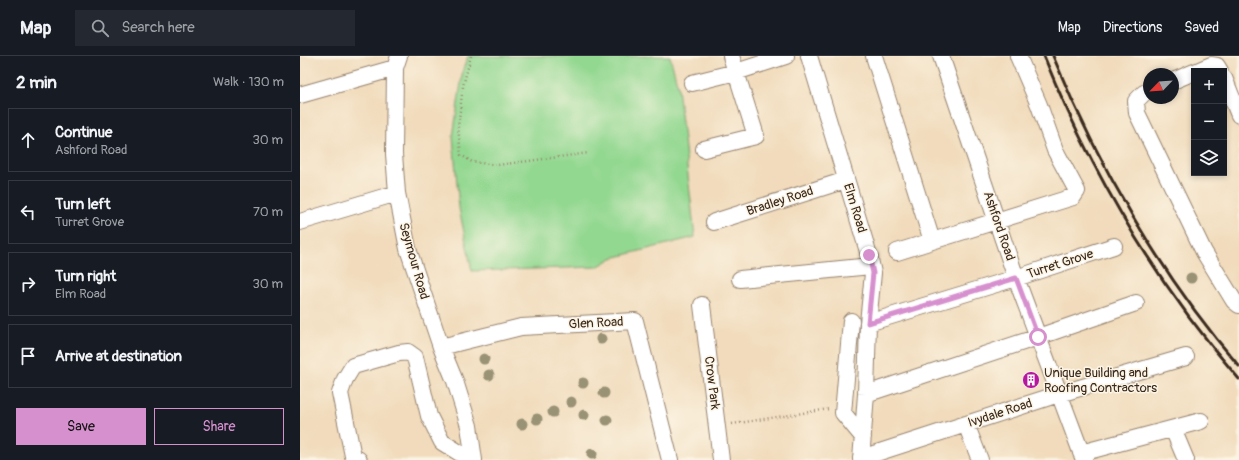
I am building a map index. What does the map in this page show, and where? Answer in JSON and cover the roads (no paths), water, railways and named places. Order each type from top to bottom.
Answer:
[{"type":"street","points":[[704,149],[756,136],[731,56]]},
{"type":"street","points":[[692,83],[736,72],[786,56]]},
{"type":"street","name":"Elm Road","points":[[809,56],[873,273],[868,323],[866,394],[861,459]]},
{"type":"street","points":[[874,56],[932,241]]},
{"type":"street","name":"Ashford Road","points":[[941,56],[1016,278],[1082,456]]},
{"type":"street","points":[[897,252],[1073,197],[1077,191],[1055,150],[1039,105],[1018,56]]},
{"type":"street","points":[[300,95],[397,62]]},
{"type":"street","name":"Seymour Road","points":[[397,62],[394,154],[397,193],[408,249],[441,347],[456,381],[469,426],[474,460]]},
{"type":"street","points":[[1204,68],[1211,65],[1217,66],[1218,68]]},
{"type":"street","points":[[1179,79],[1191,74]]},
{"type":"street","points":[[1227,83],[1239,115]]},
{"type":"street","points":[[1143,94],[1136,101],[1137,113],[1204,252],[1234,301],[1239,305]]},
{"type":"street","name":"Bradley Road","points":[[714,222],[846,180]]},
{"type":"street","points":[[300,222],[397,193]]},
{"type":"street","name":"Turret Grove","points":[[868,323],[1016,278],[1114,246]]},
{"type":"street","points":[[740,279],[871,266]]},
{"type":"street","points":[[866,394],[1136,303]]},
{"type":"street","name":"Crow Park","points":[[702,305],[722,460]]},
{"type":"street","name":"Glen Road","points":[[441,347],[521,327],[635,321],[670,460]]},
{"type":"street","points":[[851,321],[843,412],[863,437]]},
{"type":"street","points":[[359,460],[353,456],[340,393],[345,379],[353,366],[399,353],[408,352],[415,358],[429,416],[442,442],[471,460]]},
{"type":"street","name":"Ivydale Road","points":[[861,459],[1059,394],[1186,357]]},
{"type":"street","points":[[1082,456],[1201,421]]},
{"type":"street","points":[[966,424],[980,460]]},
{"type":"street","points":[[1173,429],[1186,460]]},
{"type":"railway","points":[[1044,56],[1083,142],[1128,225],[1181,305],[1209,343],[1239,379]]},
{"type":"railway","points":[[1053,56],[1090,138],[1111,179],[1134,218],[1158,258],[1184,295],[1211,332],[1239,366]]},
{"type":"place","name":"Unique Building and Roofing Contractors","points":[[1031,380]]}]
